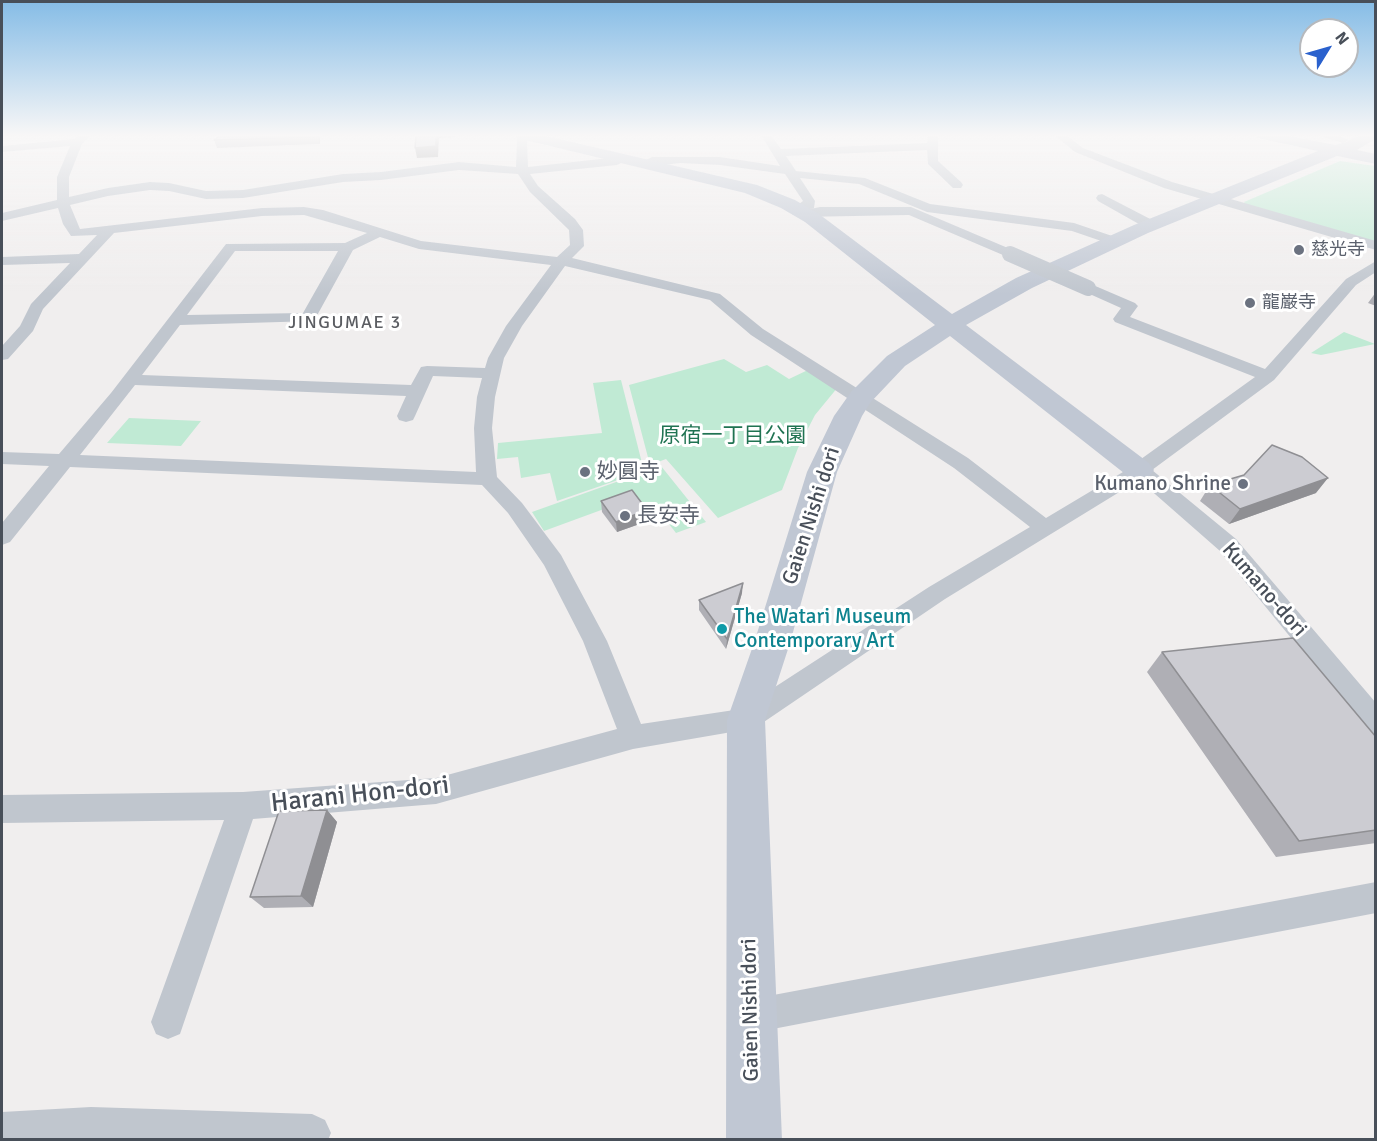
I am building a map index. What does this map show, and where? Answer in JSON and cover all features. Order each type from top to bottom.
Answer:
[{"type":"main road","points":[[748,188],[802,211],[1139,470]]},
{"type":"main road","name":"Gaien Nishi dori","points":[[754,1140],[746,720],[772,643],[822,472],[848,416],[860,398],[896,361],[949,325],[1024,283],[1113,241],[1238,188]]},
{"type":"street","points":[[63,188],[63,202],[70,224],[76,233],[288,210],[318,213],[378,233],[440,249],[561,261],[715,297],[757,332],[961,463],[1046,528]]},
{"type":"street","points":[[2,217],[108,192],[134,188]]},
{"type":"street","points":[[175,188],[206,195],[243,194],[279,188]]},
{"type":"street","points":[[533,188],[558,209],[576,230],[577,246],[561,261],[501,347],[491,373],[483,428],[483,450],[488,479],[515,508],[553,561],[595,641],[633,736]]},
{"type":"street","points":[[801,188],[809,201],[809,205],[802,211]]},
{"type":"street","points":[[879,188],[927,208],[1074,227],[1113,241]]},
{"type":"street","points":[[1179,188],[1376,246]]},
{"type":"street","points":[[1102,198],[1151,225]]},
{"type":"street","points":[[802,211],[911,212],[1130,306],[1121,319],[1274,370]]},
{"type":"street","points":[[945,225],[971,220],[975,215]]},
{"type":"street","points":[[2,355],[27,328],[36,308],[80,258],[110,229]]},
{"type":"street","points":[[2,537],[177,320],[231,248],[347,247],[378,233]]},
{"type":"street","points":[[177,320],[308,318],[347,247]]},
{"type":"street","points":[[2,261],[80,258]]},
{"type":"street","points":[[746,720],[937,594],[1139,470],[1274,370],[1352,282],[1376,265]]},
{"type":"street","points":[[2,329],[27,328]]},
{"type":"street","points":[[406,416],[427,371],[491,373]]},
{"type":"street","points":[[129,380],[416,391]]},
{"type":"street","points":[[2,458],[488,479]]},
{"type":"street","name":"Kumano-dori","points":[[1139,470],[1228,545],[1376,723]]},
{"type":"street","name":"Harani Hon-dori","points":[[2,809],[243,806],[436,791],[633,736],[746,720]]},
{"type":"street","points":[[168,1022],[243,806]]},
{"type":"street","points":[[752,1016],[1376,897]]},
{"type":"street","points":[[2,1131],[91,1126],[312,1133]]},
{"type":"green space","points":[[1276,188],[1375,188],[1375,242],[1246,205],[1244,202]]},
{"type":"green space","points":[[1344,332],[1375,344],[1321,355],[1311,353]]},
{"type":"green space","name":"原宿一丁目公園","points":[[724,359],[746,372],[767,365],[789,379],[810,369],[838,387],[815,415],[798,448],[782,490],[718,518],[666,459],[650,465],[629,385]]},
{"type":"green space","points":[[621,380],[644,471],[557,501],[550,473],[521,478],[518,457],[497,459],[498,443],[602,433],[593,383]]},
{"type":"green space","points":[[129,418],[201,421],[181,446],[107,443]]},
{"type":"green space","points":[[661,466],[706,522],[676,533],[662,515],[649,518],[634,498],[544,531],[532,512]]},
{"type":"building","points":[[1272,445],[1302,457],[1328,478],[1240,509],[1210,485],[1244,475]]},
{"type":"building","points":[[632,490],[647,510],[616,522],[601,501]]},
{"type":"building","name":"The Watari Museum Contemporary Art","points":[[743,583],[727,639],[699,600]]},
{"type":"building","points":[[1293,638],[1376,737],[1376,830],[1299,841],[1162,652]]},
{"type":"building","points":[[327,810],[301,896],[250,897],[279,811]]},
{"type":"place","name":"慈光寺","points":[[1299,250]]},
{"type":"place","name":"龍巌寺","points":[[1250,303]]},
{"type":"place","name":"妙圓寺","points":[[585,472]]},
{"type":"place","name":"Kumano Shrine","points":[[1243,484]]},
{"type":"place","name":"長安寺","points":[[625,516]]},
{"type":"place","name":"The Watari Museum Contemporary Art","points":[[722,629]]},
{"type":"district","name":"JINGUMAE 3","points":[[345,323]]}]
